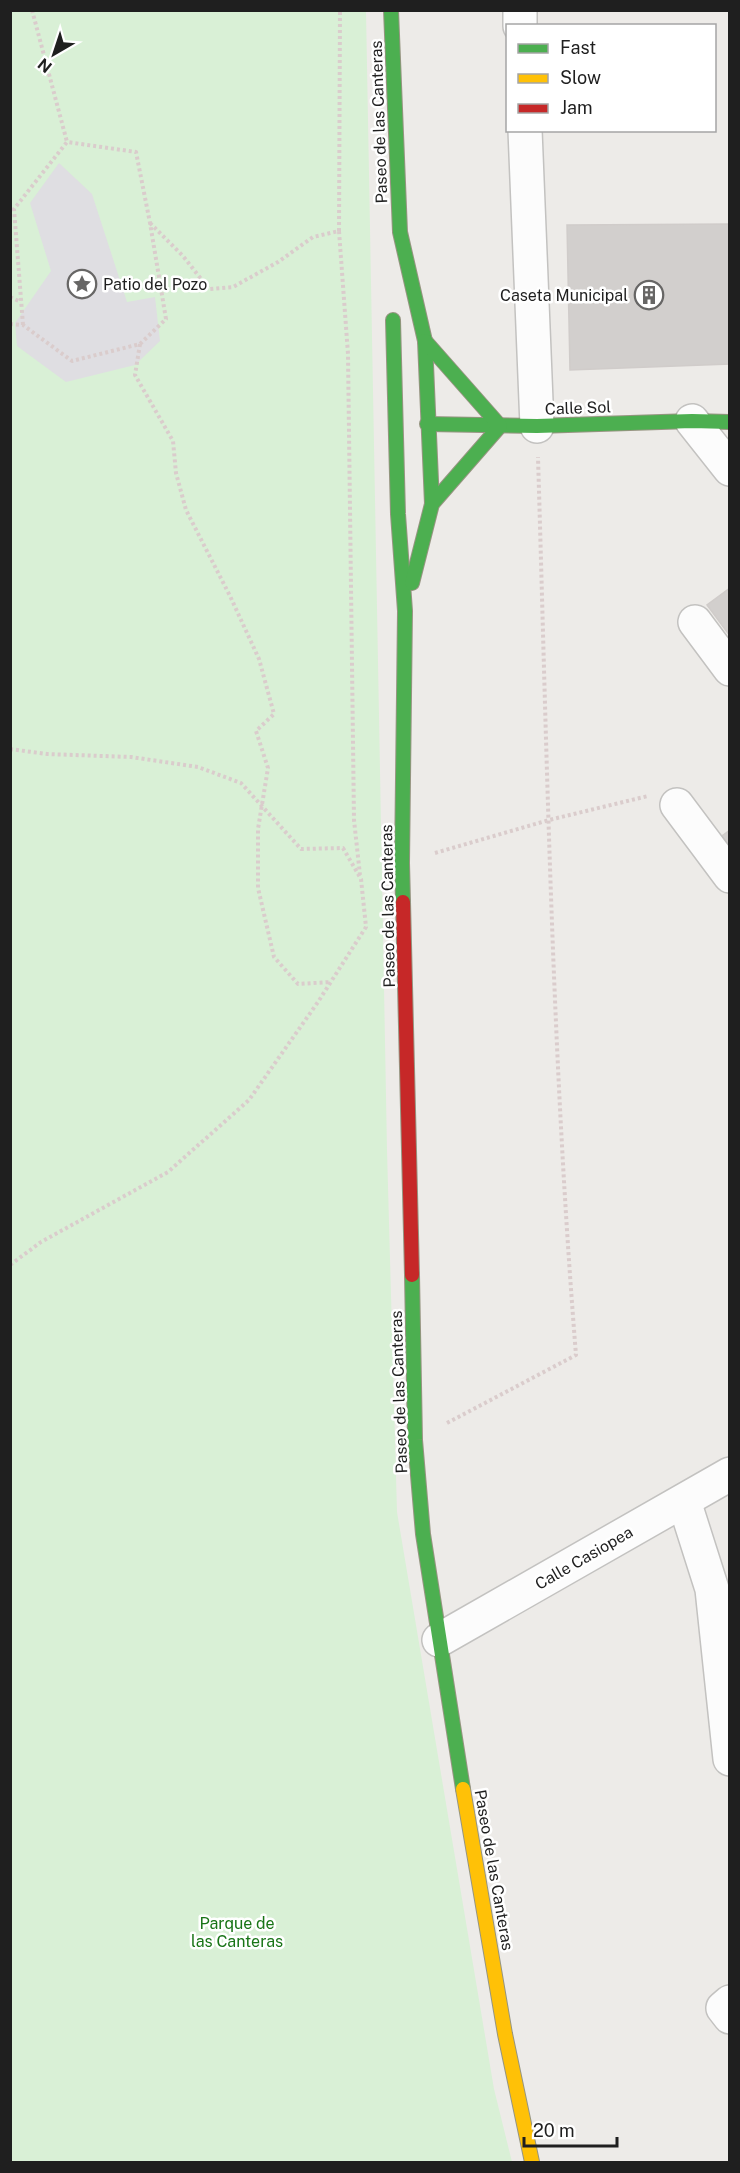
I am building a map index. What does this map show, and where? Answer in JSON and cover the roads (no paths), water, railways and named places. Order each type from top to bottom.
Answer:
[{"type":"street","name":"Paseo de las Canteras","points":[[391,10],[400,232]]},
{"type":"street","points":[[525,132],[537,426]]},
{"type":"street","points":[[393,269],[400,232]]},
{"type":"street","points":[[400,232],[425,341],[432,504],[405,611]]},
{"type":"street","points":[[405,611],[398,514],[393,315],[408,385]]},
{"type":"street","points":[[425,341],[500,426],[432,504]]},
{"type":"street","points":[[416,406],[427,424]]},
{"type":"street","points":[[692,421],[729,469]]},
{"type":"street","name":"Calle Sol","points":[[427,424],[537,426],[729,422]]},
{"type":"street","points":[[417,441],[427,424]]},
{"type":"street","points":[[398,514],[410,460]]},
{"type":"street","name":"Paseo de las Canteras","points":[[405,611],[402,863],[415,1440],[423,1534],[439,1640],[487,1934],[532,2163]]},
{"type":"street","points":[[695,622],[729,669]]},
{"type":"street","points":[[677,805],[729,876]]},
{"type":"street","name":"Calle Casiopea","points":[[439,1640],[684,1501],[726,1485]]},
{"type":"street","points":[[684,1501],[712,1589],[729,1759]]},
{"type":"place","name":"Patio del Pozo","points":[[82,284]]},
{"type":"place","name":"Caseta Municipal","points":[[649,295]]},
{"type":"park label","name":"Parque de las Canteras","points":[[237,1932]]}]
